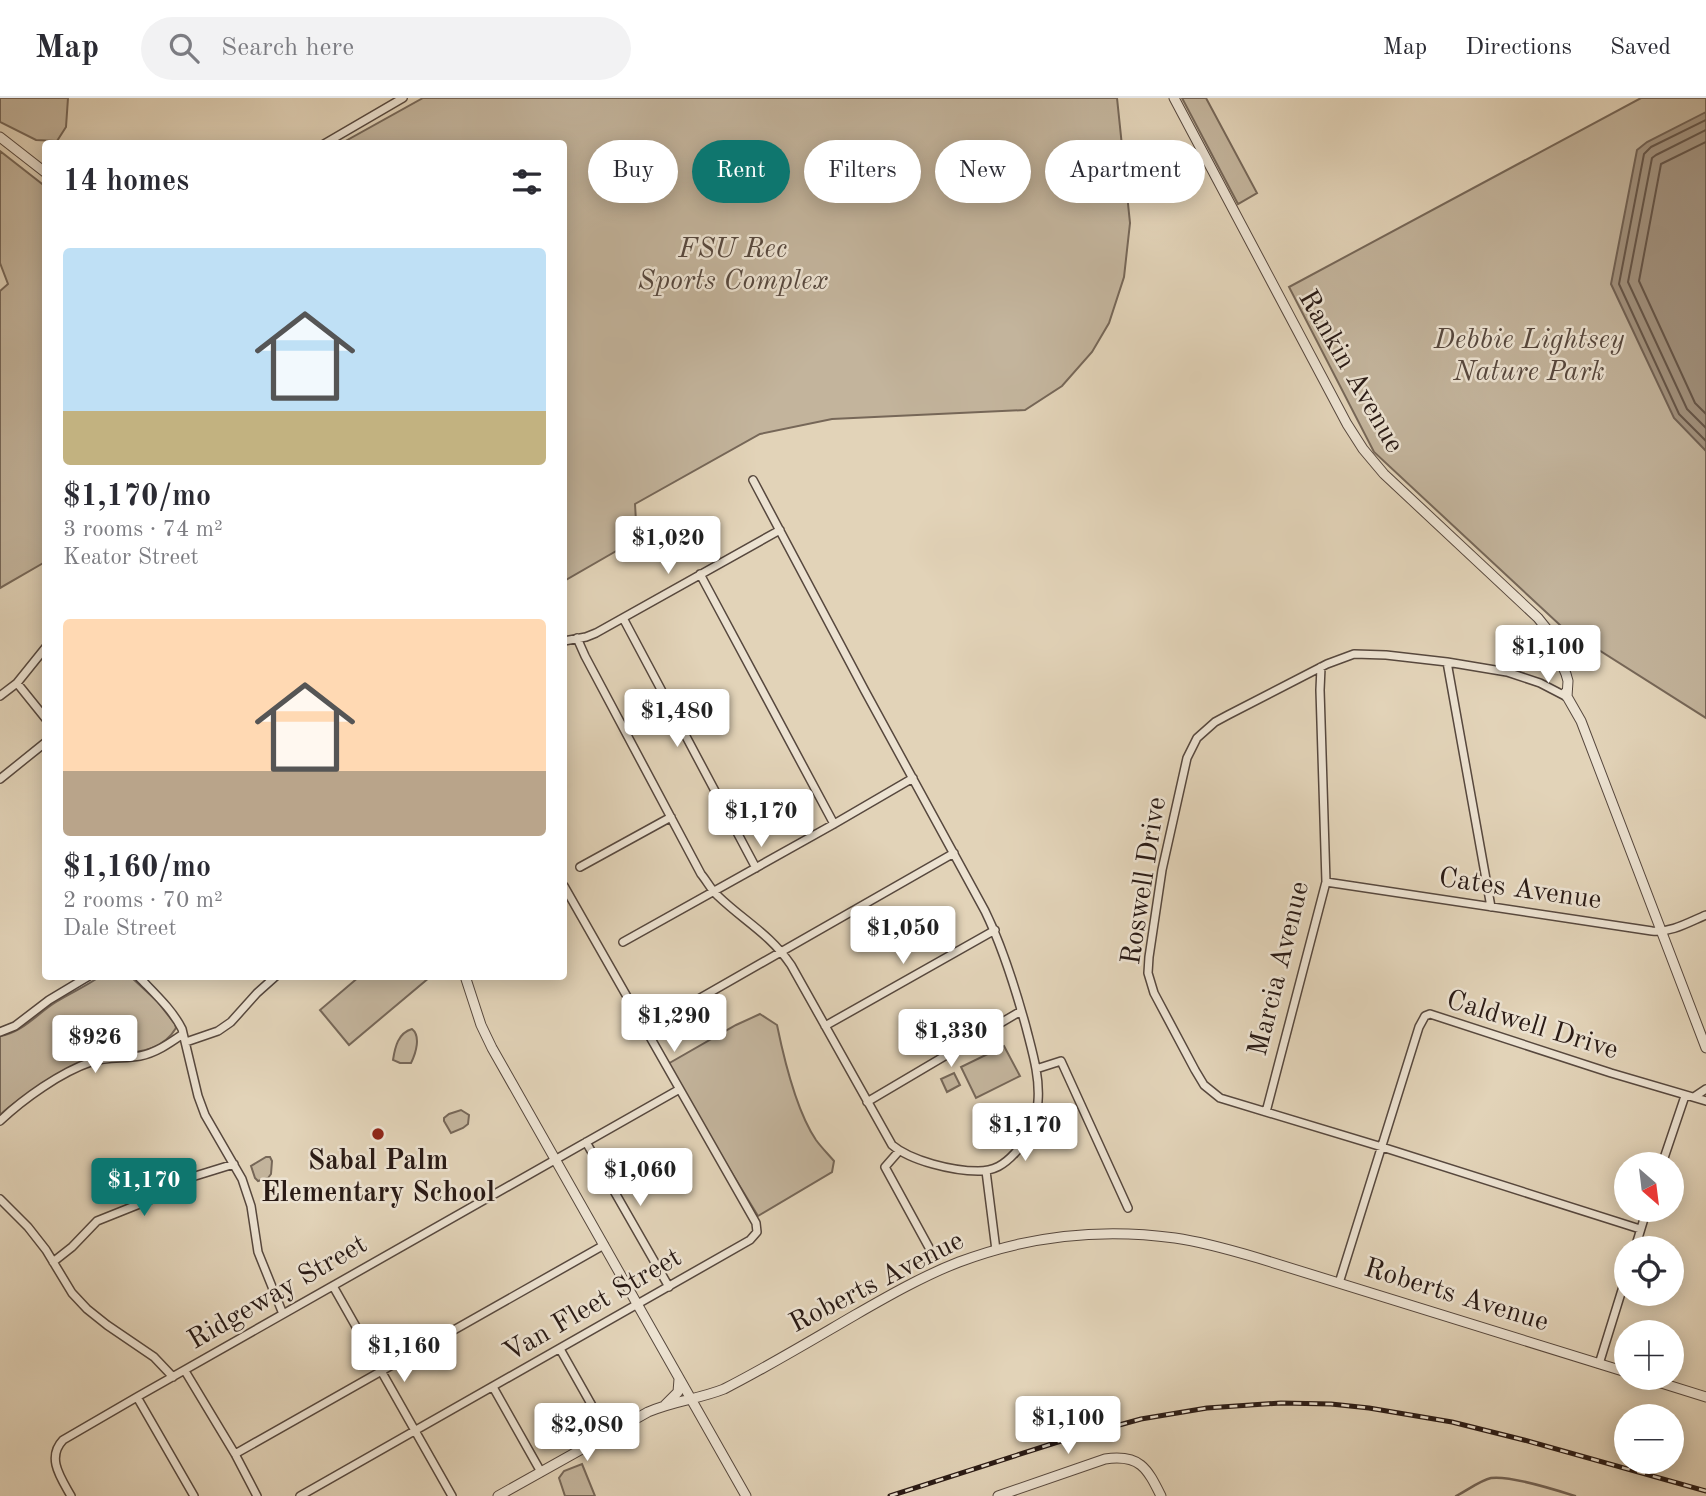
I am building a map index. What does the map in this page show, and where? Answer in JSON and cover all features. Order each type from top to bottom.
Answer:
[{"type":"street","points":[[331,140],[403,98]]},
{"type":"street","name":"Rankin Avenue","points":[[1174,98],[1347,424],[1363,449],[1384,474],[1546,628],[1560,665],[1563,690],[1581,721],[1706,1048]]},
{"type":"street","points":[[0,137],[42,170]]},
{"type":"street","points":[[577,638],[701,873],[714,891],[782,951],[892,1145],[909,1157],[933,1164],[970,1171],[986,1171],[1002,1166],[1017,1152],[1031,1130],[1038,1101],[1036,1069],[1002,946],[753,480]]},
{"type":"street","points":[[567,640],[596,633],[780,530]]},
{"type":"street","points":[[699,574],[834,824]]},
{"type":"street","points":[[623,618],[756,868]]},
{"type":"street","points":[[0,696],[17,683],[42,652]]},
{"type":"street","name":"Roswell Drive","points":[[1567,697],[1526,677],[1507,672],[1447,662],[1354,654],[1321,667],[1215,722],[1205,730],[1187,758],[1162,870],[1148,973],[1154,993],[1204,1085],[1220,1098],[1640,1228]]},
{"type":"street","points":[[1447,662],[1491,907]]},
{"type":"street","name":"Marcia Avenue","points":[[1266,1112],[1325,882],[1321,667]]},
{"type":"street","points":[[17,683],[42,714]]},
{"type":"street","points":[[0,779],[42,745]]},
{"type":"street","points":[[623,942],[913,778]]},
{"type":"street","points":[[580,867],[671,817]]},
{"type":"street","points":[[667,1017],[954,853]]},
{"type":"street","name":"Cates Avenue","points":[[1325,882],[1662,932],[1706,915]]},
{"type":"street","points":[[567,891],[678,1090]]},
{"type":"street","points":[[825,1026],[995,930]]},
{"type":"street","points":[[0,1031],[15,1026],[49,1000],[82,980]]},
{"type":"street","points":[[142,980],[177,1020],[185,1038],[198,1096],[205,1115],[242,1179],[251,1206],[258,1252],[283,1314]]},
{"type":"street","points":[[0,1121],[41,1089],[91,1062],[108,1057],[139,1056],[185,1038],[204,1037],[218,1031],[231,1022],[272,980]]},
{"type":"street","points":[[466,980],[481,1025],[492,1048],[746,1496]]},
{"type":"street","points":[[867,1102],[1021,1012]]},
{"type":"street","name":"Caldwell Drive","points":[[1339,1283],[1419,1027],[1425,1016],[1430,1014],[1706,1101]]},
{"type":"street","points":[[1036,1069],[1061,1061],[1128,1208]]},
{"type":"street","points":[[1694,1097],[1706,1089]]},
{"type":"street","name":"Ridgeway Street","points":[[71,1496],[55,1463],[56,1450],[63,1440],[678,1090]]},
{"type":"street","name":"Van Fleet Street","points":[[300,1496],[750,1240],[757,1232],[756,1223],[687,1101],[678,1090]]},
{"type":"street","points":[[1666,1152],[1685,1096]]},
{"type":"street","points":[[586,1142],[669,1287]]},
{"type":"street","points":[[899,1151],[886,1167],[932,1253]]},
{"type":"street","points":[[53,1262],[97,1221],[157,1197],[177,1183],[234,1164]]},
{"type":"street","points":[[986,1171],[996,1250]]},
{"type":"street","points":[[0,1199],[27,1227],[53,1262],[61,1278],[87,1309],[154,1357],[173,1377]]},
{"type":"street","points":[[1638,1236],[1642,1222]]},
{"type":"street","name":"Roberts Avenue","points":[[498,1496],[648,1412],[715,1393],[736,1383],[875,1304],[958,1262],[1027,1242],[1075,1236],[1145,1235],[1210,1245],[1614,1368]]},
{"type":"street","points":[[234,1454],[604,1245]]},
{"type":"street","points":[[333,1286],[452,1496]]},
{"type":"street","points":[[1599,1364],[1617,1306]]},
{"type":"street","points":[[559,1349],[608,1434]]},
{"type":"street","points":[[185,1371],[257,1496]]},
{"type":"street","points":[[665,1405],[678,1392],[679,1377]]},
{"type":"street","points":[[493,1387],[541,1472]]},
{"type":"street","points":[[1684,1390],[1706,1397]]},
{"type":"street","points":[[137,1397],[194,1496]]},
{"type":"street","points":[[998,1496],[1105,1460],[1123,1458],[1143,1465],[1161,1496]]},
{"type":"green space","points":[[0,98],[68,98],[66,127],[58,140],[36,140],[0,122]]},
{"type":"green space","name":"FSU Rec Sports Complex","points":[[423,98],[1117,98],[1121,140],[1045,140],[1045,203],[1128,203],[1130,223],[1124,277],[1109,323],[1092,352],[1062,386],[1025,410],[832,419],[760,434],[635,504],[637,539],[567,579],[567,140],[347,140]]},
{"type":"green space","points":[[1182,98],[1206,98],[1257,193],[1238,204]]},
{"type":"green space","name":"Debbie Lightsey Nature Park","points":[[1641,98],[1706,98],[1706,718],[1561,626],[1374,452],[1289,287]]},
{"type":"green space","points":[[0,151],[42,184],[42,564],[0,588],[0,291],[8,284],[0,263]]},
{"type":"green space","points":[[94,980],[134,980],[157,1001],[176,1028],[157,1046],[83,1062],[26,1095],[0,1115],[0,1036],[23,1027],[56,1002]]},
{"type":"green space","points":[[355,980],[426,980],[349,1045],[320,1010]]},
{"type":"green space","points":[[760,1014],[777,1025],[787,1069],[803,1115],[816,1140],[834,1161],[832,1172],[758,1216],[666,1065]]},
{"type":"green space","points":[[412,1029],[417,1040],[411,1063],[393,1060],[400,1037]]},
{"type":"green space","points":[[1004,1046],[1020,1076],[976,1098],[961,1067]]},
{"type":"green space","points":[[954,1073],[960,1085],[947,1092],[941,1079]]},
{"type":"green space","points":[[461,1110],[469,1115],[468,1124],[451,1133],[444,1118]]},
{"type":"green space","points":[[270,1157],[272,1161],[271,1174],[258,1181],[251,1166]]},
{"type":"green space","points":[[582,1464],[595,1496],[565,1496],[559,1478],[564,1471]]},
{"type":"water","points":[[1706,112],[1706,451],[1674,418],[1611,284],[1637,150],[1647,142]]},
{"type":"waterway","points":[[1456,1496],[1491,1478],[1533,1484],[1575,1496]]},
{"type":"railway","points":[[890,1496],[1061,1441],[1141,1419],[1207,1408],[1281,1403],[1369,1408],[1452,1422],[1706,1491]]},
{"type":"place","name":"Sabal Palm Elementary School","points":[[378,1134]]}]
